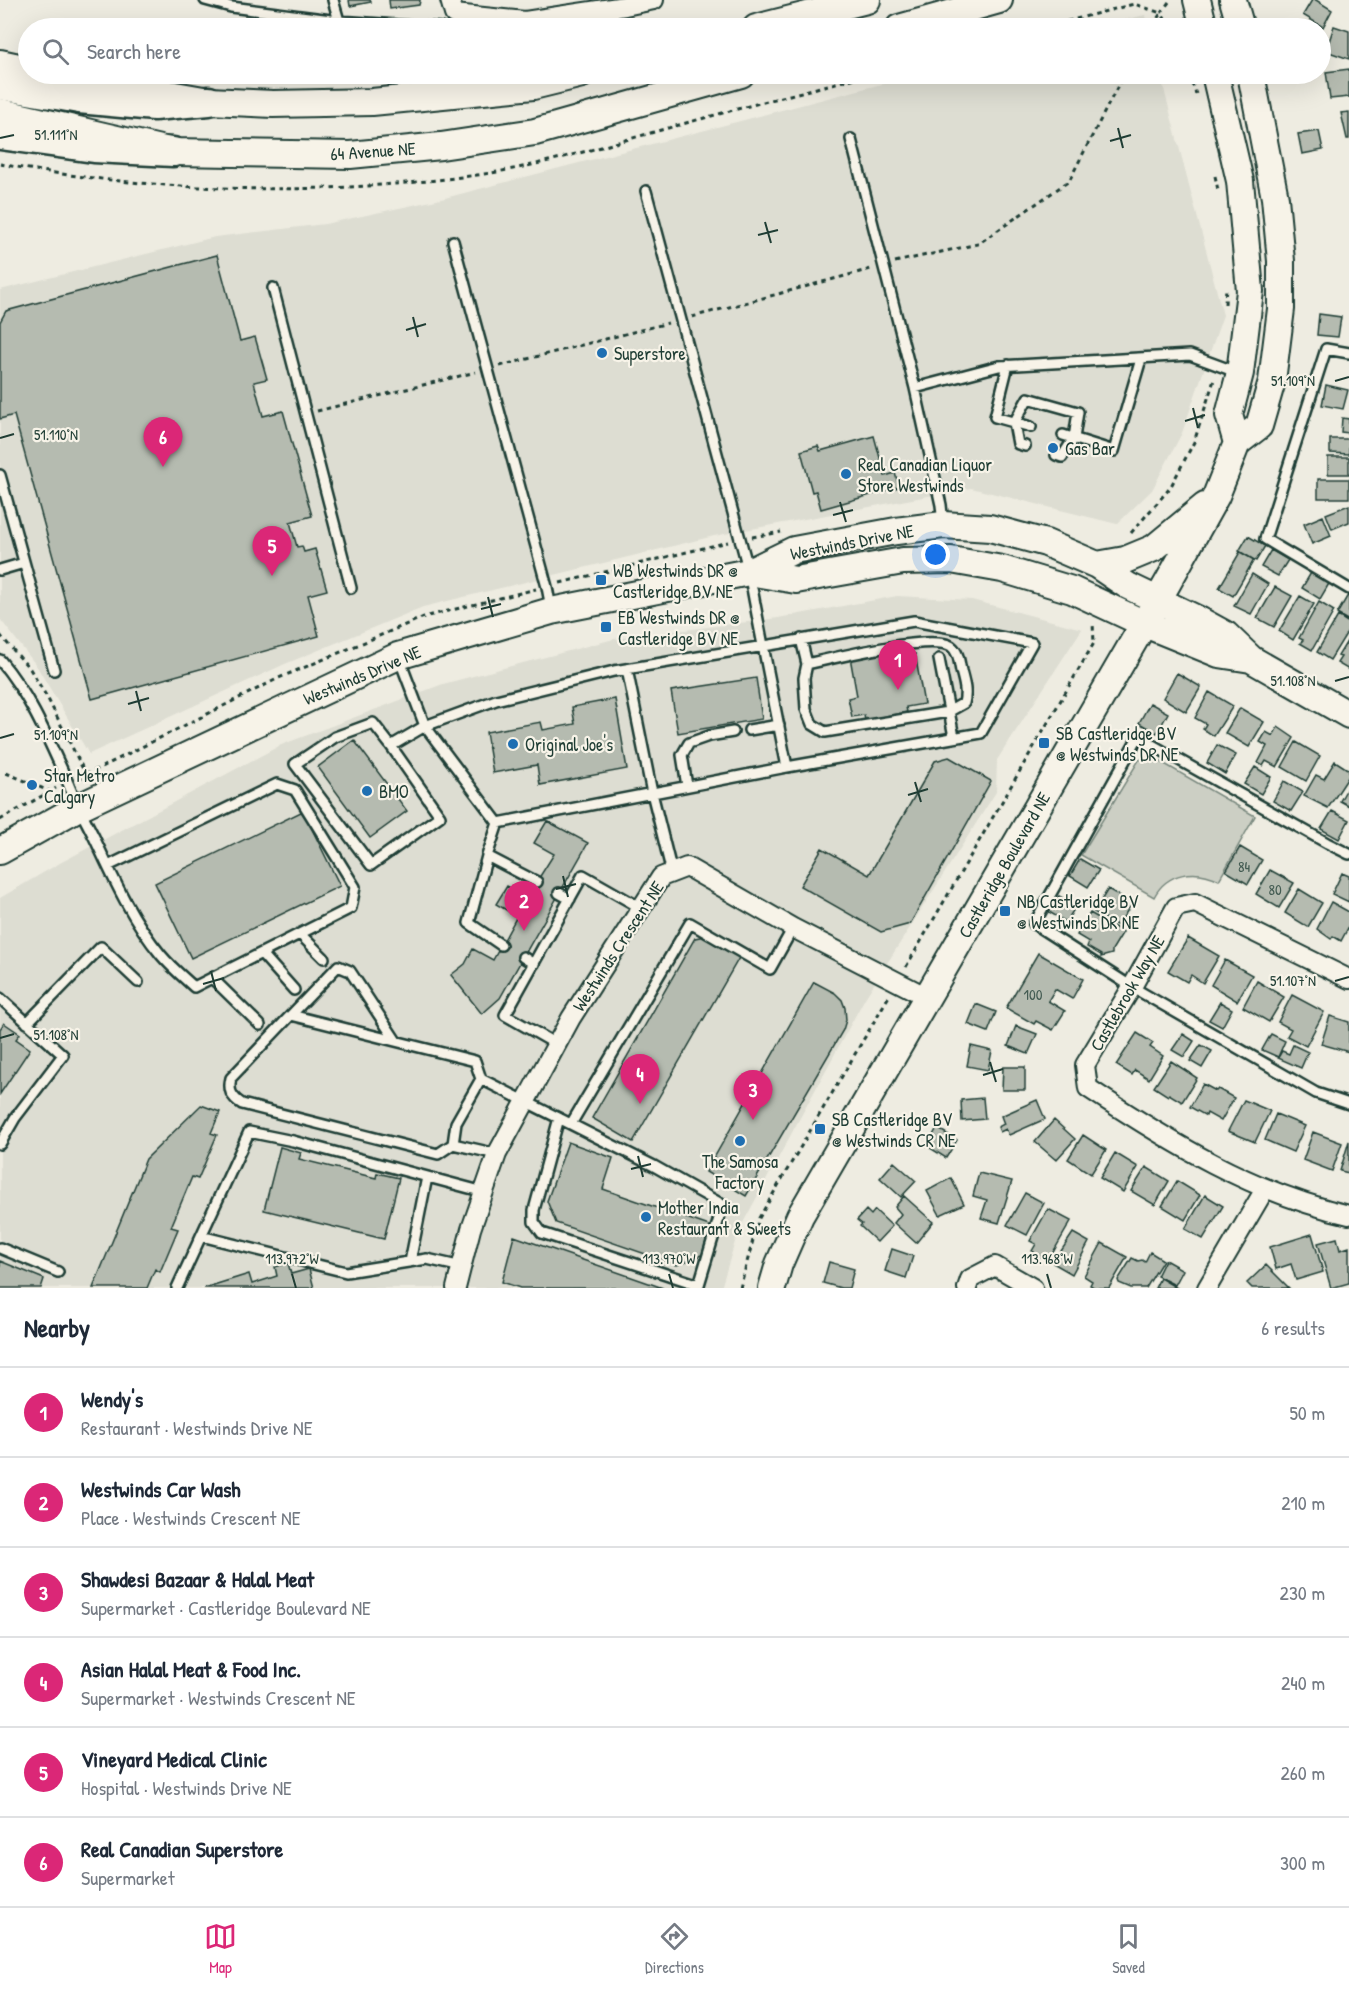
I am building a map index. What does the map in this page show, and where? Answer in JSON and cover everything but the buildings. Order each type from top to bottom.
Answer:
[{"type":"main road","points":[[0,85],[79,99],[154,106],[209,101]]},
{"type":"main road","points":[[0,135],[94,148],[173,152]]},
{"type":"street","points":[[450,0],[454,14],[493,18]]},
{"type":"street","points":[[545,18],[654,0]]},
{"type":"street","points":[[796,18],[867,0]]},
{"type":"street","points":[[935,18],[999,0]]},
{"type":"street","points":[[1233,0],[1238,18]]},
{"type":"street","points":[[1246,18],[1247,0]]},
{"type":"street","points":[[0,63],[18,67]]},
{"type":"street","points":[[113,84],[209,101],[273,105],[372,102],[541,84]]},
{"type":"street","name":"64 Avenue NE","points":[[0,112],[173,152],[350,155],[441,146],[535,132],[705,84]]},
{"type":"street","points":[[1217,84],[1240,181],[1250,291],[1240,373],[1229,415],[1237,443]]},
{"type":"street","name":"Castleridge Boulevard NE","points":[[772,1288],[779,1264],[800,1216],[1158,600],[1216,496],[1237,443],[1259,426],[1272,381],[1281,309],[1281,261],[1275,198],[1253,84]]},
{"type":"street","points":[[1097,566],[1125,560],[1154,548],[1216,496]]},
{"type":"street","name":"Westwinds Drive NE","points":[[0,851],[79,807],[398,656],[551,611],[749,572],[794,550],[896,531],[943,525],[990,528],[1046,543],[1097,566],[1128,586],[1226,635],[1251,659]]},
{"type":"street","name":"Westwinds Drive NE","points":[[749,572],[796,580],[903,561],[951,560],[1002,569],[1072,590],[1144,624],[1220,654],[1251,659]]},
{"type":"street","points":[[1251,659],[1349,715]]},
{"type":"street","name":"Westwinds Crescent NE","points":[[456,1288],[471,1229],[497,1155],[571,1018],[661,877],[687,867],[793,928],[927,997]]},
{"type":"street","name":"Castlebrook Way NE","points":[[1349,979],[1195,903],[1176,907],[1085,1065],[1088,1088],[1164,1138],[1265,1189],[1349,1215]]},
{"type":"street","points":[[1207,1288],[1265,1189]]},
{"type":"street","points":[[967,1288],[970,1279],[995,1266],[1033,1288]]},
{"type":"lane","points":[[205,0],[231,7],[316,18]]},
{"type":"lane","points":[[333,0],[338,18]]},
{"type":"lane","points":[[850,139],[915,388],[941,505],[943,525]]},
{"type":"lane","points":[[646,191],[749,572],[787,767]]},
{"type":"lane","points":[[453,242],[547,586],[551,611]]},
{"type":"lane","points":[[273,288],[351,588]]},
{"type":"lane","points":[[1349,353],[1326,349],[1265,539],[1349,589]]},
{"type":"lane","points":[[915,388],[999,366],[1190,355],[1240,373]]},
{"type":"lane","points":[[1063,435],[1114,451],[1141,359]]},
{"type":"lane","points":[[1008,365],[995,417],[1031,427]]},
{"type":"lane","points":[[1025,446],[1018,444],[1014,423],[1028,398],[1078,412],[1074,438],[1062,457],[1056,455]]},
{"type":"lane","points":[[0,475],[54,670]]},
{"type":"lane","points":[[0,570],[24,563]]},
{"type":"lane","points":[[391,746],[425,726],[496,700],[627,669],[801,639],[914,621],[1032,643],[981,733],[787,767],[498,823]]},
{"type":"lane","points":[[801,639],[807,664],[804,678],[806,709],[812,724],[825,732],[948,712],[964,703],[967,695],[957,652],[948,645],[933,643],[899,646],[807,664]]},
{"type":"lane","points":[[398,656],[425,726],[498,823]]},
{"type":"lane","points":[[939,659],[954,737]]},
{"type":"lane","points":[[0,660],[31,702],[79,807],[131,913],[162,956],[194,987],[351,908],[355,887],[295,790],[277,784],[108,866]]},
{"type":"lane","points":[[627,669],[652,793],[672,873]]},
{"type":"lane","points":[[373,723],[391,746],[440,816],[371,865],[296,764],[335,736],[373,723]]},
{"type":"lane","points":[[748,730],[779,725]]},
{"type":"lane","points":[[687,786],[682,754],[689,743],[709,736],[733,732]]},
{"type":"lane","points":[[1349,854],[1138,737],[1034,924],[1132,987],[1316,1093],[1349,1104]]},
{"type":"lane","points":[[498,823],[469,923],[501,945]]},
{"type":"lane","points":[[487,856],[537,882]]},
{"type":"lane","points":[[556,1044],[505,1015],[583,875],[641,908]]},
{"type":"lane","points":[[559,893],[570,899]]},
{"type":"lane","points":[[571,1124],[690,923],[770,969],[793,928]]},
{"type":"lane","points":[[300,934],[324,958]]},
{"type":"lane","points":[[27,1023],[101,947],[138,982]]},
{"type":"lane","points":[[262,954],[294,990]]},
{"type":"lane","points":[[523,957],[534,963]]},
{"type":"lane","points":[[396,1041],[350,971],[338,966],[231,1078],[229,1086],[233,1098],[242,1104],[438,1154],[453,1144],[497,1155]]},
{"type":"lane","points":[[213,979],[260,1025]]},
{"type":"lane","points":[[0,998],[63,1055],[15,1118],[0,1144]]},
{"type":"lane","points":[[291,1015],[475,1061],[481,1079],[526,1101],[654,1166],[723,1205],[698,1286],[542,1233],[534,1222],[534,1210],[559,1118]]},
{"type":"lane","points":[[453,1144],[456,1123],[481,1079]]},
{"type":"lane","points":[[177,1288],[249,1132],[293,1141],[484,1192]]},
{"type":"lane","points":[[410,1262],[427,1177]]},
{"type":"lane","points":[[201,1236],[346,1272],[427,1259],[462,1267]]},
{"type":"lane","points":[[0,1248],[58,1272]]},
{"type":"path","points":[[1080,18],[1134,4],[1161,13],[1191,8]]},
{"type":"path","points":[[1158,18],[1161,13]]},
{"type":"path","points":[[1161,13],[1164,18]]},
{"type":"path","points":[[306,414],[680,320],[883,265],[978,244],[1069,181],[1119,84]]},
{"type":"path","points":[[1192,84],[1198,99]]},
{"type":"path","points":[[1215,176],[1220,199]]},
{"type":"path","points":[[1225,309],[1226,277]]},
{"type":"path","points":[[1127,537],[1170,488],[1194,442],[1214,380]]},
{"type":"path","points":[[740,1288],[759,1218],[1094,643],[1093,623]]},
{"type":"path","points":[[0,635],[30,669],[48,699],[82,767],[90,775]]},
{"type":"path","points":[[6,773],[49,791]]},
{"type":"shaded area","points":[[882,84],[1163,84],[1223,315],[1182,433],[1152,490],[1117,524],[971,488],[714,536],[423,607],[285,664],[89,754],[36,665],[0,619],[0,290],[215,237],[325,224],[441,199]]},
{"type":"shaded area","points":[[897,596],[972,600],[1082,629],[997,760],[996,792],[865,998],[738,1232],[721,1288],[0,1288],[0,898],[60,863],[281,745],[443,684],[614,639],[778,618]]},
{"type":"shaded area","points":[[1149,755],[1255,816],[1219,880],[1201,874],[1174,877],[1166,882],[1154,897],[1081,855],[1139,760]]},
{"type":"place","name":"Superstore","points":[[602,353]]},
{"type":"place","name":"Gas Bar","points":[[1053,448]]},
{"type":"place","name":"Real Canadian Superstore","points":[[163,467]]},
{"type":"place","name":"Real Canadian Liquor Store Westwinds","points":[[846,474]]},
{"type":"place","name":"Vineyard Medical Clinic","points":[[272,576]]},
{"type":"place","name":"WB Westwinds DR @ Castleridge BV NE","points":[[601,580]]},
{"type":"place","name":"EB Westwinds DR @ Castleridge BV NE","points":[[606,627]]},
{"type":"place","name":"Wendy's","points":[[898,690]]},
{"type":"place","name":"SB Castleridge BV @ Westwinds DR NE","points":[[1044,743]]},
{"type":"place","name":"Original Joe's","points":[[513,744]]},
{"type":"place","name":"Star Metro Calgary","points":[[32,785]]},
{"type":"place","name":"BMO","points":[[367,791]]},
{"type":"place","name":"NB Castleridge BV @ Westwinds DR NE","points":[[1005,911]]},
{"type":"place","name":"Westwinds Car Wash","points":[[524,931]]},
{"type":"place","name":"Asian Halal Meat & Food Inc.","points":[[640,1104]]},
{"type":"place","name":"Shawdesi Bazaar & Halal Meat","points":[[753,1120]]},
{"type":"place","name":"SB Castleridge BV @ Westwinds CR NE","points":[[820,1129]]},
{"type":"place","name":"The Samosa Factory","points":[[740,1141]]},
{"type":"place","name":"Mother India Restaurant & Sweets","points":[[646,1217]]}]
